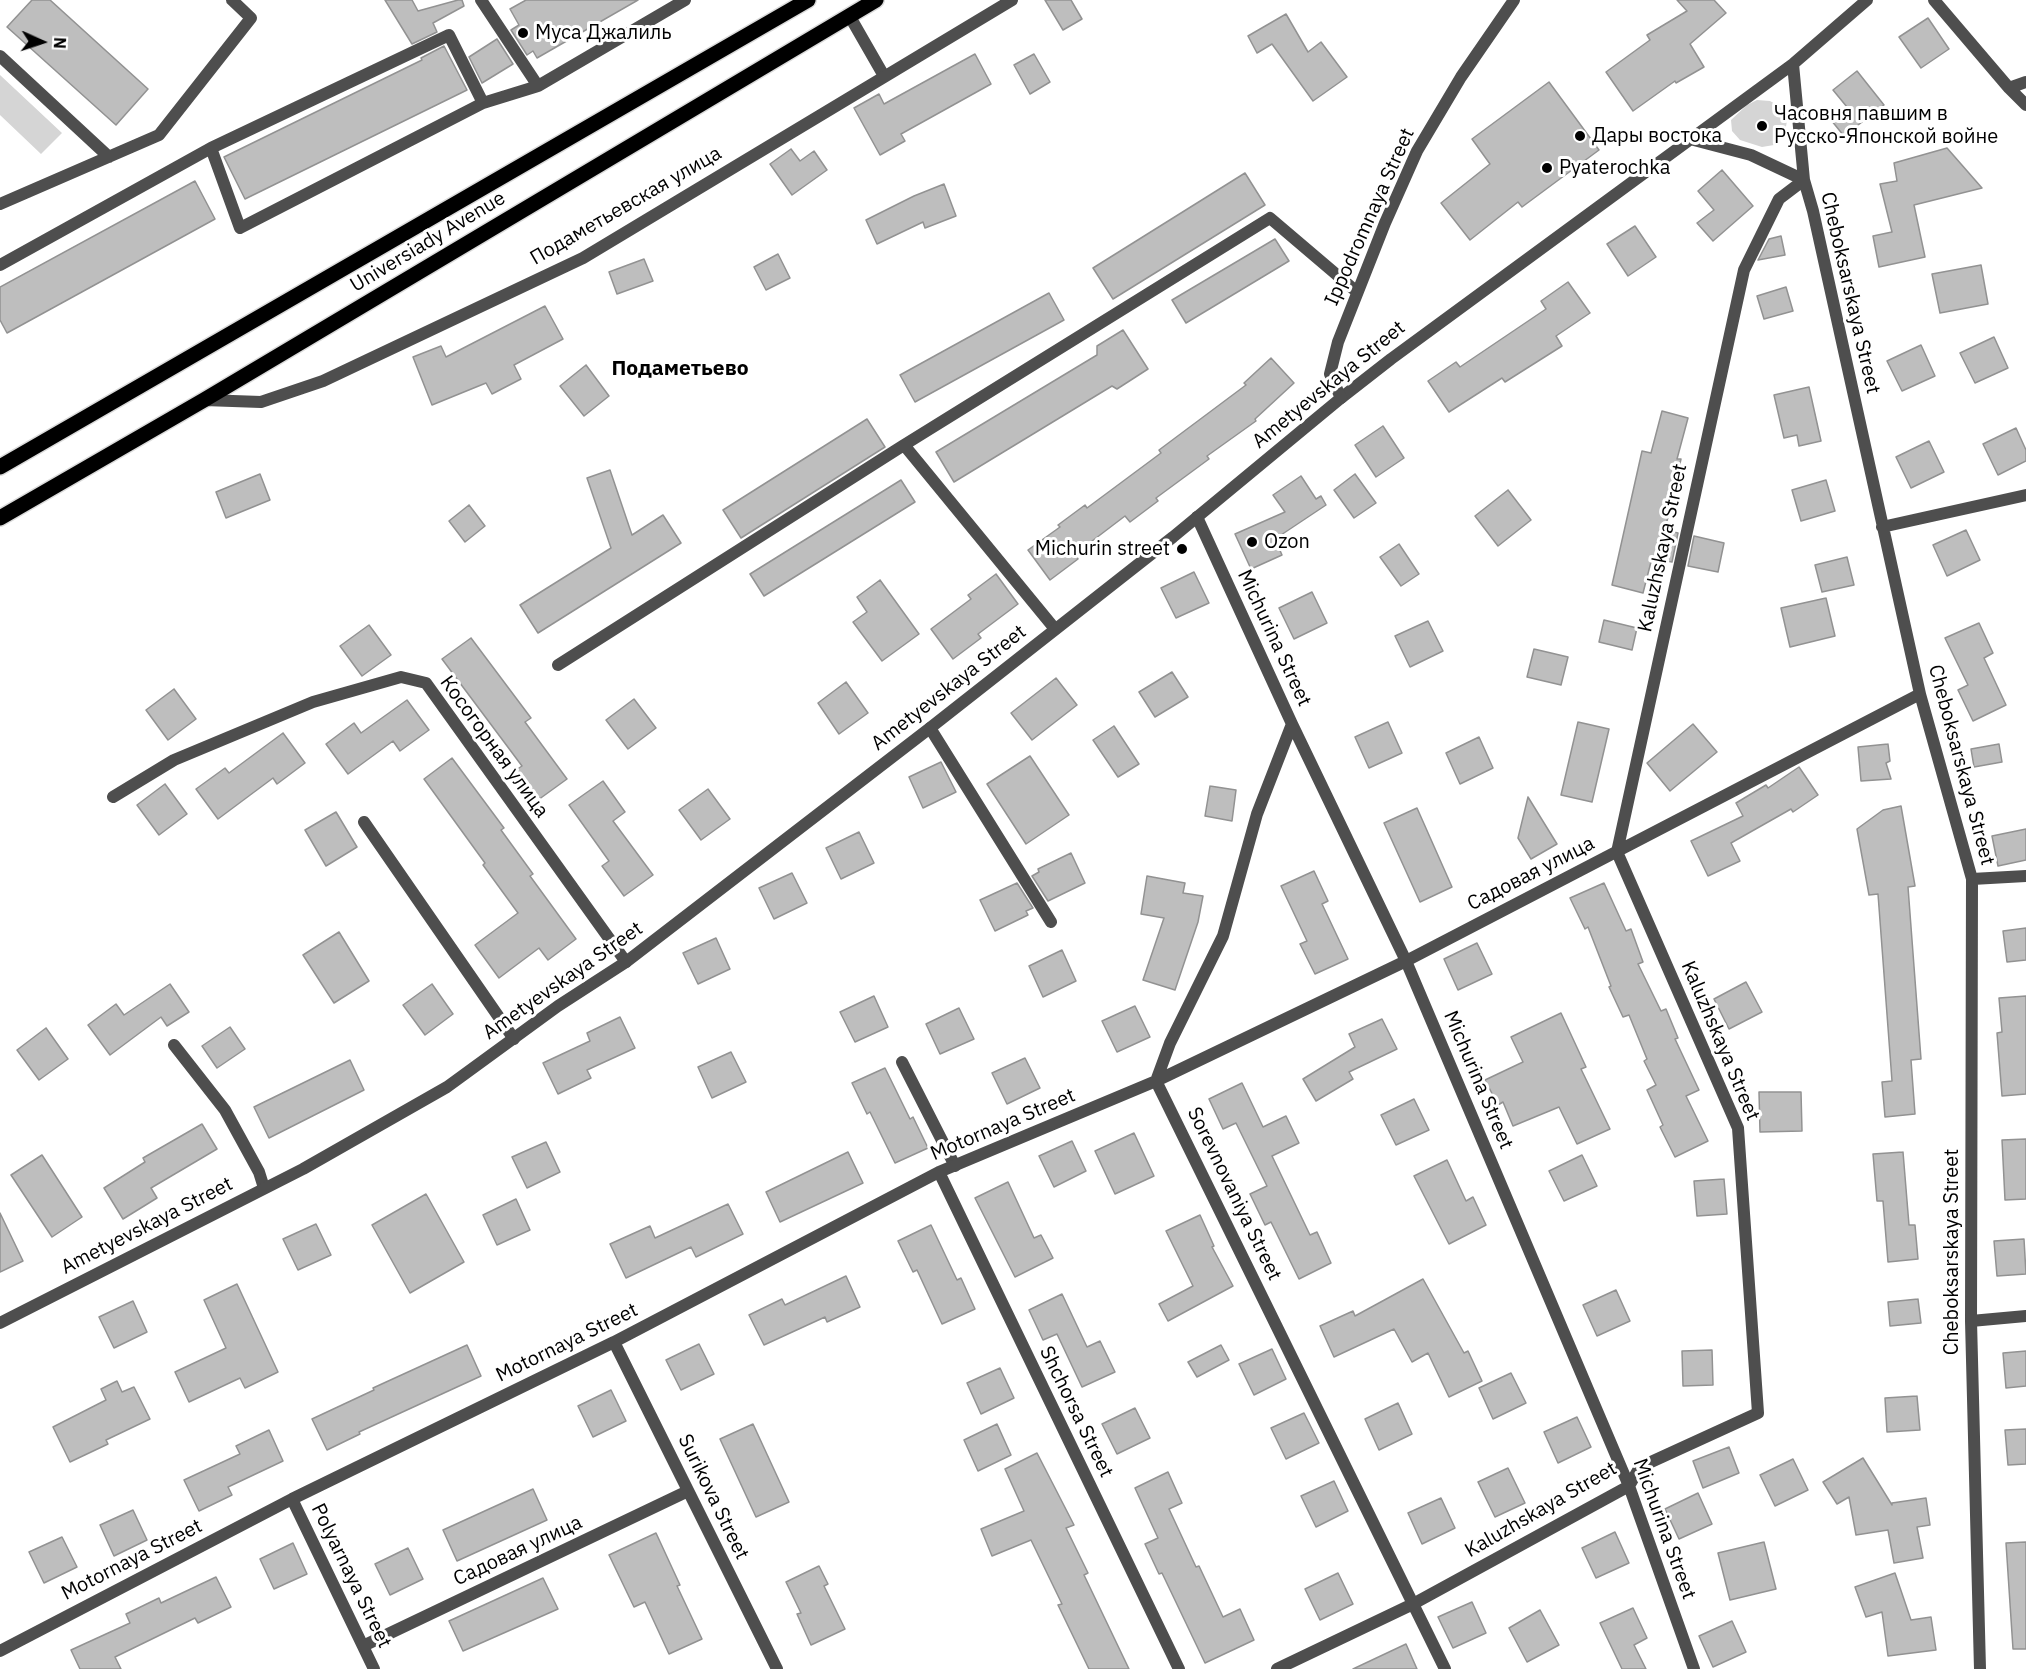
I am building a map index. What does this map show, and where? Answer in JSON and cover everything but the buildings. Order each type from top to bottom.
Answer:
[{"type":"main road","name":"Universiady Avenue","points":[[0,467],[808,0]]},
{"type":"main road","name":"Universiady Avenue","points":[[0,518],[204,400],[876,0]]},
{"type":"street","points":[[0,204],[159,135],[251,18],[232,0]]},
{"type":"street","points":[[481,0],[538,86]]},
{"type":"street","points":[[211,148],[240,228],[483,104],[538,86],[685,0]]},
{"type":"street","name":"Подаметьевская улица","points":[[204,400],[261,402],[323,381],[583,258],[1012,0]]},
{"type":"street","name":"Ippodromnaya Street","points":[[1341,398],[1330,374],[1338,342],[1385,223],[1417,151],[1461,76],[1514,0]]},
{"type":"street","name":"Ametyevskaya Street","points":[[0,1323],[313,1163],[447,1087],[626,962],[930,728],[1197,517],[1391,359],[1793,64],[1867,0]]},
{"type":"street","points":[[1934,0],[2026,105]]},
{"type":"street","points":[[849,15],[884,76]]},
{"type":"street","points":[[0,265],[211,148],[449,36],[483,104]]},
{"type":"street","points":[[0,56],[108,157]]},
{"type":"street","name":"Cheboksarskaya Street","points":[[1793,64],[1804,180],[1813,211],[1920,694],[1972,879],[1971,1321],[1980,1669]]},
{"type":"street","points":[[2009,88],[2026,82]]},
{"type":"street","points":[[1690,139],[1751,155],[1804,180]]},
{"type":"street","name":"Kaluzhskaya Street","points":[[1277,1669],[1413,1604],[1629,1486],[1640,1467],[1758,1413],[1738,1128],[1617,852],[1744,270],[1779,199],[1804,180]]},
{"type":"street","points":[[558,665],[904,445],[1270,218],[1357,292]]},
{"type":"street","points":[[904,445],[1055,629]]},
{"type":"street","points":[[1882,527],[2026,495]]},
{"type":"street","name":"Michurina Street","points":[[1197,517],[1292,724],[1406,961],[1629,1486],[1694,1669]]},
{"type":"street","name":"Косогорная улица","points":[[113,797],[174,760],[313,702],[400,677],[426,683],[626,962]]},
{"type":"street","name":"Садовая улица","points":[[1156,1081],[1406,961],[1920,694]]},
{"type":"street","points":[[1156,1081],[1170,1043],[1223,936],[1257,814],[1292,724]]},
{"type":"street","points":[[930,728],[1051,922]]},
{"type":"street","points":[[364,822],[514,1039]]},
{"type":"street","points":[[1972,879],[2026,876]]},
{"type":"street","points":[[174,1046],[225,1110],[259,1172],[264,1188]]},
{"type":"street","points":[[902,1062],[955,1166]]},
{"type":"street","name":"Motornaya Street","points":[[0,1651],[292,1499],[614,1342],[939,1172],[1156,1081]]},
{"type":"street","name":"Sorevnovaniya Street","points":[[1156,1081],[1445,1669]]},
{"type":"street","name":"Shchorsa Street","points":[[939,1172],[1179,1669]]},
{"type":"street","points":[[1971,1321],[2026,1316]]},
{"type":"street","name":"Surikova Street","points":[[614,1342],[777,1669]]},
{"type":"street","name":"Садовая улица","points":[[363,1646],[688,1491]]},
{"type":"street","name":"Polyarnaya Street","points":[[292,1499],[374,1669]]},
{"type":"shaded area","points":[[0,75],[62,133],[41,154],[0,115]]},
{"type":"shaded area","points":[[1757,100],[1770,101],[1784,111],[1787,121],[1785,132],[1774,145],[1762,147],[1740,140],[1732,131],[1731,120],[1747,105]]},
{"type":"place","name":"Муса Джалиль","points":[[523,33]]},
{"type":"place","name":"Часовня павшим в Русско-Японской войне","points":[[1762,126]]},
{"type":"place","name":"Дары востока","points":[[1580,136]]},
{"type":"place","name":"Pyaterochka","points":[[1547,168]]},
{"type":"place","name":"Ozon","points":[[1252,542]]},
{"type":"place","name":"Michurin street","points":[[1182,549]]},
{"type":"district","name":"Подаметьево","points":[[680,369]]}]
